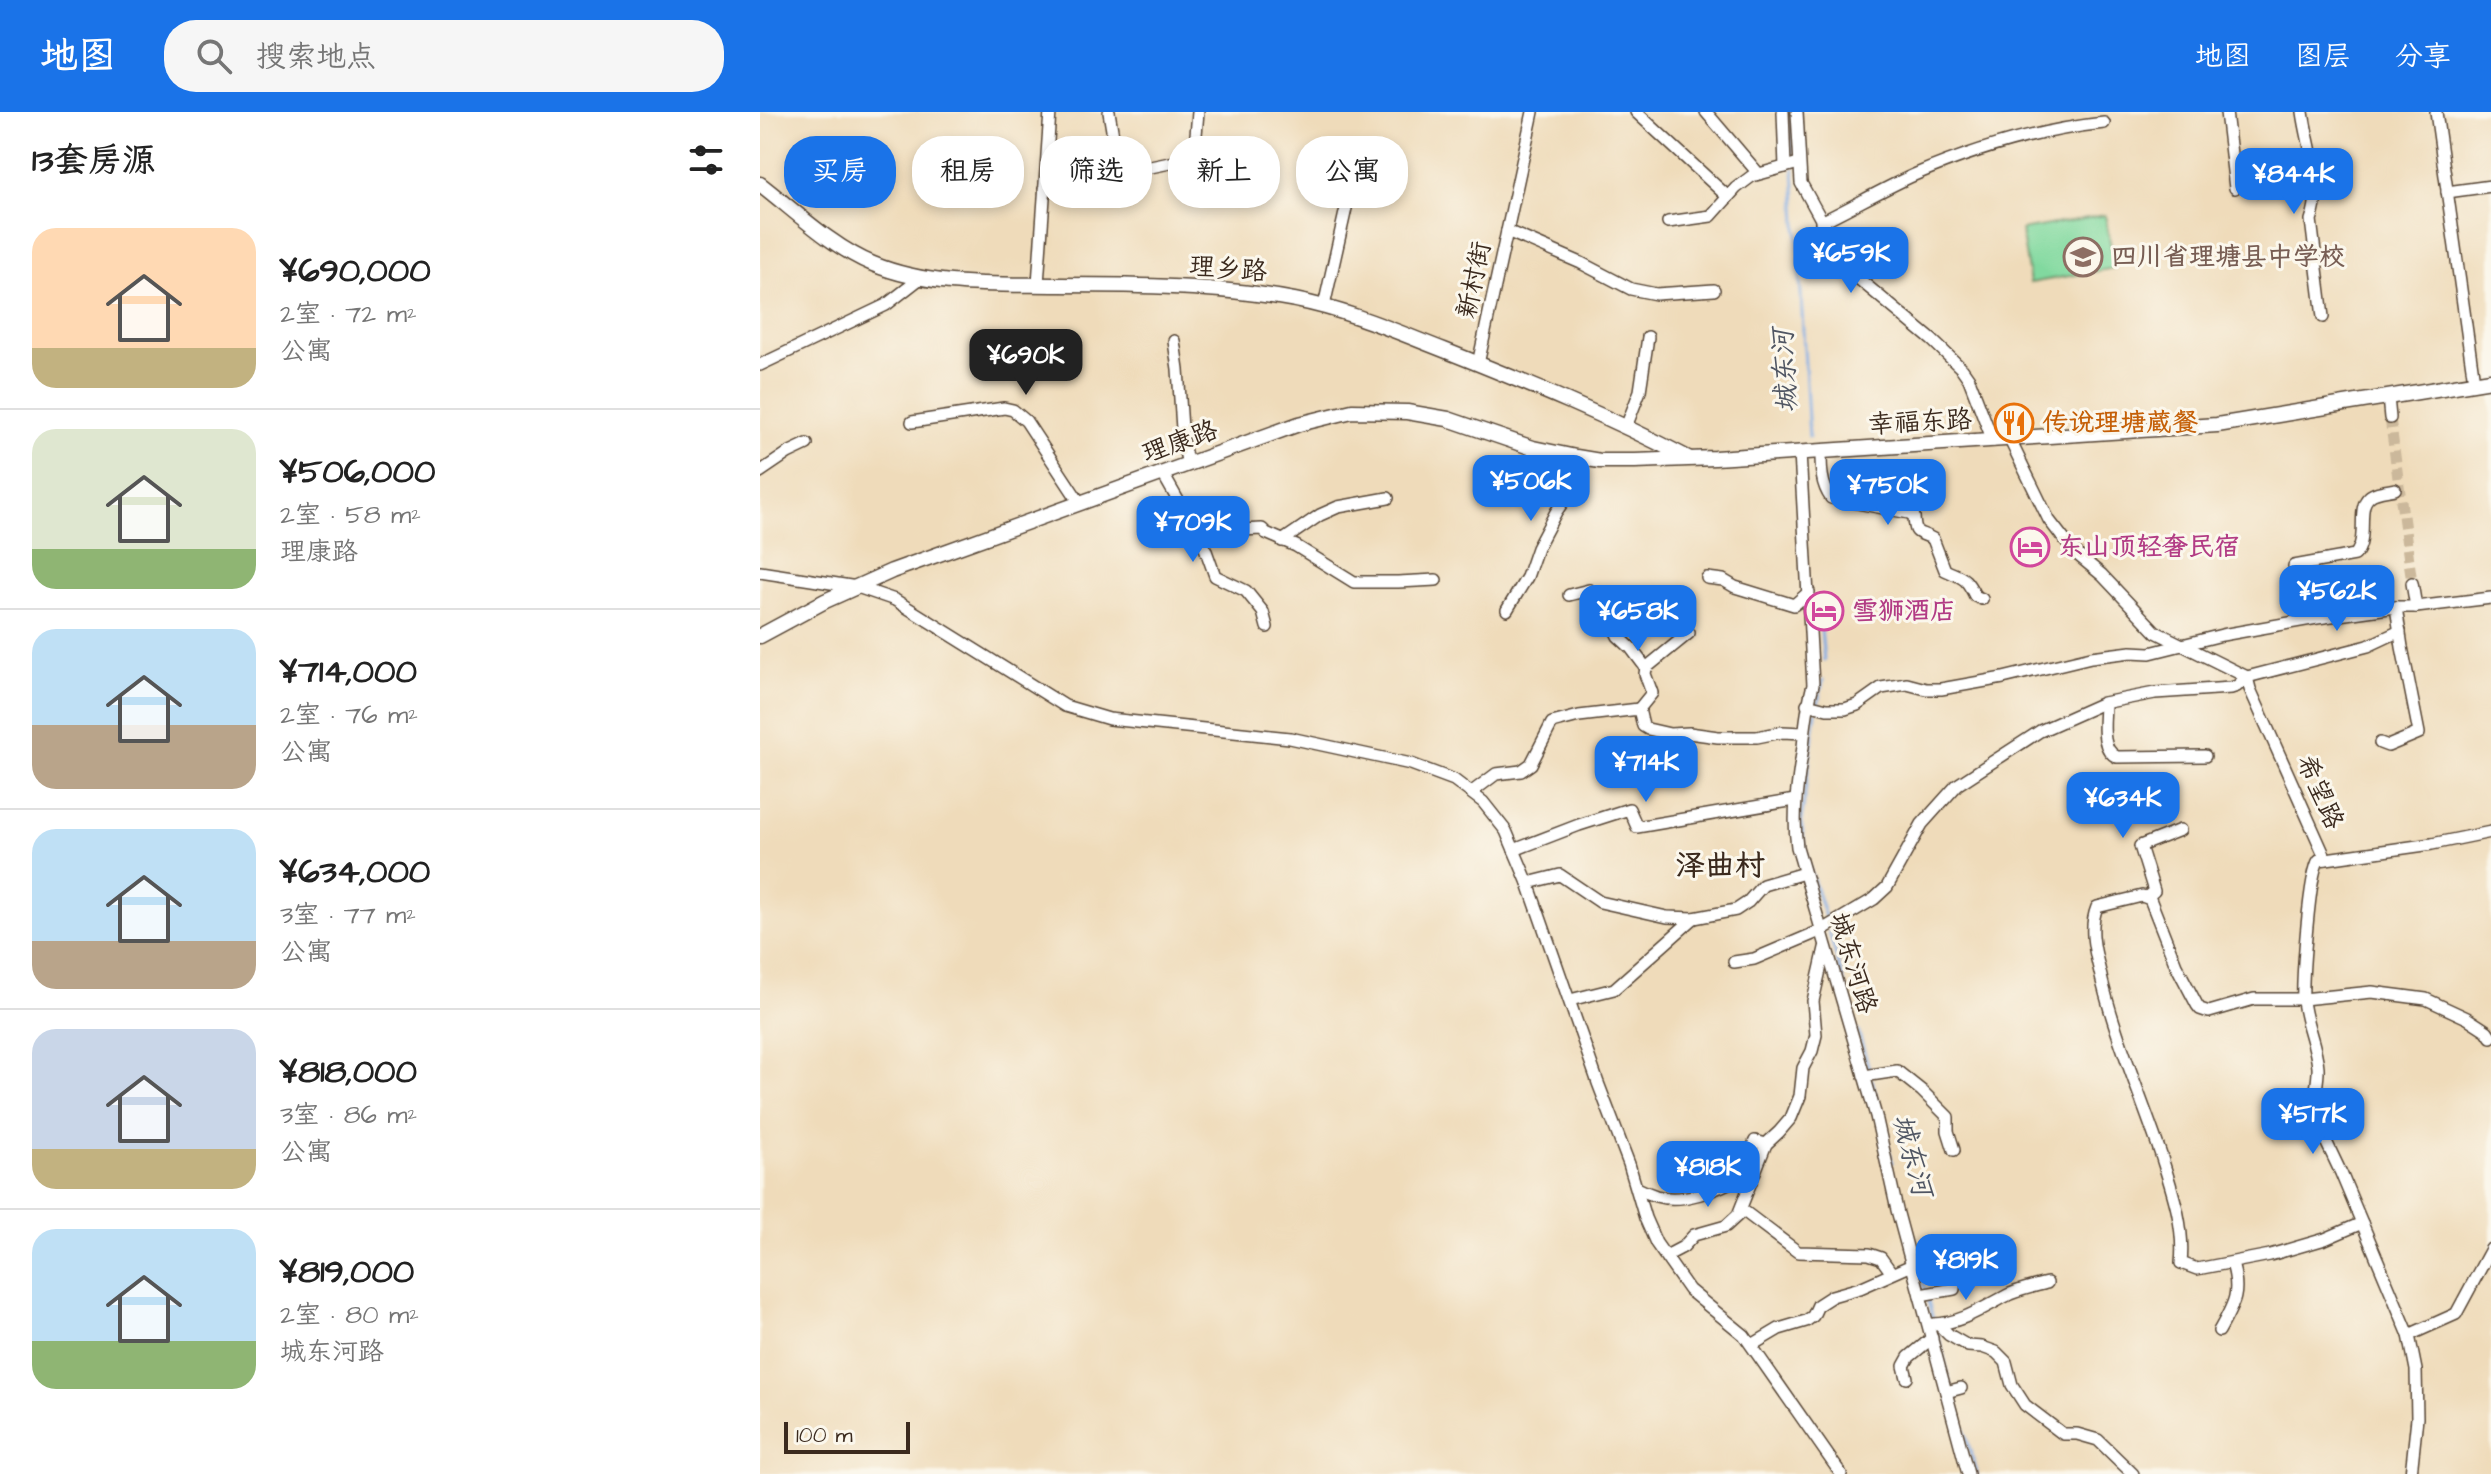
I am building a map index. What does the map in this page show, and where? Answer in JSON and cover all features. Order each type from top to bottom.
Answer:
[{"type":"main road","name":"理乡路","points":[[760,184],[826,236],[869,263],[922,277],[973,283],[1232,292],[1324,306],[1478,364],[1642,434],[1689,459]]},
{"type":"main road","name":"幸福东路","points":[[1635,461],[1821,452],[2217,425],[2491,380]]},
{"type":"main road","name":"理康路","points":[[760,636],[825,601],[892,571],[1319,418],[1365,410],[1407,412],[1448,419],[1563,455],[1600,461],[1635,461]]},
{"type":"main road","points":[[1635,461],[1644,443],[1642,434]]},
{"type":"street","points":[[1048,136],[1050,112]]},
{"type":"street","points":[[1109,112],[1113,136]]},
{"type":"street","points":[[1152,166],[1194,158],[1198,112]]},
{"type":"street","name":"新村街","points":[[1478,364],[1533,112]]},
{"type":"street","points":[[1636,112],[1728,197]]},
{"type":"street","points":[[1706,112],[1758,173]]},
{"type":"street","points":[[1783,112],[1793,164],[1845,263],[1860,280],[1962,369],[1969,379],[1993,441]]},
{"type":"street","points":[[1793,164],[1797,112]]},
{"type":"street","points":[[2226,112],[2235,188]]},
{"type":"street","points":[[2303,112],[2306,138],[2314,162],[2316,206],[2311,220],[2323,317]]},
{"type":"street","points":[[2436,112],[2474,382]]},
{"type":"street","points":[[1821,222],[1913,175],[1981,149],[2058,128],[2104,123]]},
{"type":"street","points":[[1668,222],[1711,216],[1745,181],[1758,173],[1793,164]]},
{"type":"street","points":[[2447,192],[2491,186]]},
{"type":"street","points":[[1038,284],[1043,208]]},
{"type":"street","points":[[1324,306],[1346,208]]},
{"type":"street","points":[[1507,231],[1631,289],[1656,294],[1714,290]]},
{"type":"street","points":[[760,365],[886,305],[922,277]]},
{"type":"street","points":[[1626,427],[1640,391],[1648,337]]},
{"type":"street","points":[[1174,341],[1183,444],[1188,464]]},
{"type":"street","points":[[2388,397],[2390,418]]},
{"type":"street","points":[[912,422],[1004,408],[1013,410],[1026,421],[1080,503]]},
{"type":"street","points":[[2010,440],[2032,489],[2060,537],[2078,556],[2115,588],[2156,632],[2247,677]]},
{"type":"street","points":[[760,472],[807,444]]},
{"type":"street","points":[[1821,452],[1825,489],[1831,498],[1914,516],[1915,529],[1919,535],[1933,539],[1945,570],[1963,577],[1969,582],[1975,596],[1982,599]]},
{"type":"street","name":"城东河路","points":[[1800,453],[1814,706],[1804,733],[1794,830],[1804,873],[1826,928],[1825,948],[1870,1075],[1897,1210],[1912,1265],[1925,1294],[1933,1324],[1932,1338],[1968,1474]]},
{"type":"street","points":[[1507,610],[1527,577],[1537,548],[1556,512],[1571,490],[1554,473],[1563,455]]},
{"type":"street","points":[[1163,474],[1205,548],[1215,576],[1246,591],[1263,612],[1267,627]]},
{"type":"street","points":[[2294,566],[2355,555],[2362,544],[2366,500],[2372,494],[2395,489]]},
{"type":"street","points":[[1282,541],[1320,515],[1338,507],[1388,498]]},
{"type":"street","points":[[1196,532],[1262,529],[1354,582],[1436,580]]},
{"type":"street","points":[[760,572],[857,587],[895,600],[1065,706],[1085,713],[1109,719],[1253,733],[1324,744],[1432,770],[1472,792],[1501,822],[1528,883],[1656,1243],[1689,1290],[1732,1324],[1752,1345],[1841,1474]]},
{"type":"street","points":[[1707,578],[1723,580],[1735,587],[1794,605],[1809,592]]},
{"type":"street","points":[[2412,583],[2416,607]]},
{"type":"street","points":[[1569,595],[1589,590],[1597,594],[1618,636],[1646,668]]},
{"type":"street","points":[[1814,706],[1838,710],[1852,708],[1881,688],[1907,684],[1941,689],[2091,657],[2150,653],[2278,625],[2396,607],[2491,598]]},
{"type":"street","points":[[2380,743],[2388,746],[2419,733],[2396,607]]},
{"type":"street","points":[[1734,962],[1754,959],[1826,928],[1874,899],[1887,887],[1922,824],[1957,785],[2040,731],[2105,703],[2155,693],[2231,688],[2247,677],[2368,646],[2400,631]]},
{"type":"street","points":[[1472,792],[1496,774],[1521,771],[1531,764],[1552,723],[1579,716],[1639,709],[1652,693],[1646,668],[1689,633]]},
{"type":"street","name":"希望路","points":[[2247,677],[2326,859],[2491,832]]},
{"type":"street","points":[[2105,703],[2105,745],[2112,755],[2205,756]]},
{"type":"street","points":[[1639,709],[1643,726],[1670,734],[1757,737],[1782,732],[1804,733]]},
{"type":"street","points":[[1514,850],[1629,809],[1637,827],[1795,800]]},
{"type":"street","points":[[2180,830],[2140,846],[2154,891],[2147,897],[2097,907],[2093,917],[2093,933],[2113,1023],[2170,1182],[2180,1224],[2181,1263],[2197,1269],[2232,1263],[2306,1246],[2362,1223]]},
{"type":"street","points":[[2326,859],[2317,861],[2314,867],[2303,999],[2317,1060],[2318,1088],[2313,1109],[2409,1335],[2417,1394],[2411,1474]]},
{"type":"street","points":[[1528,883],[1560,875],[1600,902],[1667,917],[1694,918],[1736,910],[1763,885],[1804,873]]},
{"type":"street","points":[[2147,897],[2176,965],[2200,1009],[2209,1012],[2254,999],[2303,999],[2372,992],[2426,999],[2467,1018],[2491,1037]]},
{"type":"street","points":[[1570,1000],[1614,989],[1694,918]]},
{"type":"street","points":[[1666,1256],[1683,1247],[1694,1235],[1726,1226],[1738,1215],[1766,1144],[1791,1118],[1800,1096],[1803,1068],[1816,1035],[1813,1001],[1825,948]]},
{"type":"street","points":[[1870,1075],[1897,1071],[1922,1091],[1948,1117],[1948,1131],[1954,1150]]},
{"type":"street","points":[[1637,1188],[1658,1197],[1682,1197],[1704,1192],[1740,1177],[1755,1141],[1766,1144]]},
{"type":"street","points":[[1741,1209],[1798,1252],[1869,1254],[1881,1258],[1891,1272]]},
{"type":"street","points":[[2409,1335],[2456,1314],[2491,1249]]},
{"type":"street","points":[[2219,1331],[2236,1298],[2237,1284],[2232,1263]]},
{"type":"street","points":[[1752,1345],[1779,1329],[1806,1321],[1813,1316],[1818,1305],[1832,1296],[1860,1288],[1912,1265]]},
{"type":"street","points":[[1925,1294],[1954,1289],[1957,1267]]},
{"type":"street","points":[[1933,1324],[1978,1312],[2009,1295],[2047,1283]]},
{"type":"street","points":[[1933,1324],[1968,1346],[1996,1352],[2006,1362],[2012,1385],[2025,1405],[2063,1434],[2098,1440],[2133,1474]]},
{"type":"street","points":[[1907,1378],[1904,1366],[1909,1357],[1932,1338]]},
{"type":"street","points":[[1946,1392],[1961,1388]]},
{"type":"green space","points":[[2105,215],[2115,268],[2030,283],[2021,230]]},
{"type":"waterway","name":"城东河","points":[[1791,112],[1793,162]]},
{"type":"waterway","name":"城东河","points":[[1794,169],[1809,437]]},
{"type":"waterway","name":"城东河","points":[[1819,608],[1824,661]]},
{"type":"waterway","name":"城东河","points":[[1818,704],[1823,680]]},
{"type":"waterway","name":"城东河","points":[[1816,712],[1801,822],[1808,864],[1827,923]]},
{"type":"waterway","name":"城东河","points":[[1829,932],[1852,1010]]},
{"type":"waterway","name":"城东河","points":[[1858,1031],[1870,1072]]},
{"type":"waterway","name":"城东河","points":[[1872,1080],[1892,1162]]},
{"type":"waterway","name":"城东河","points":[[1916,1258],[1925,1289]]},
{"type":"waterway","name":"城东河","points":[[1927,1297],[1933,1320]]},
{"type":"waterway","name":"城东河","points":[[1936,1327],[1951,1386]]},
{"type":"waterway","name":"城东河","points":[[1953,1393],[1977,1474]]},
{"type":"tunnel","points":[[2390,418],[2412,583]]},
{"type":"place","name":"四川省理塘县中学校","points":[[2083,257]]},
{"type":"place","name":"传说理塘蔵餐","points":[[2014,423]]},
{"type":"place","name":"东山顶轻奢民宿","points":[[2030,547]]},
{"type":"place","name":"雪狮酒店","points":[[1824,611]]},
{"type":"district","name":"泽曲村","points":[[1720,866]]}]
